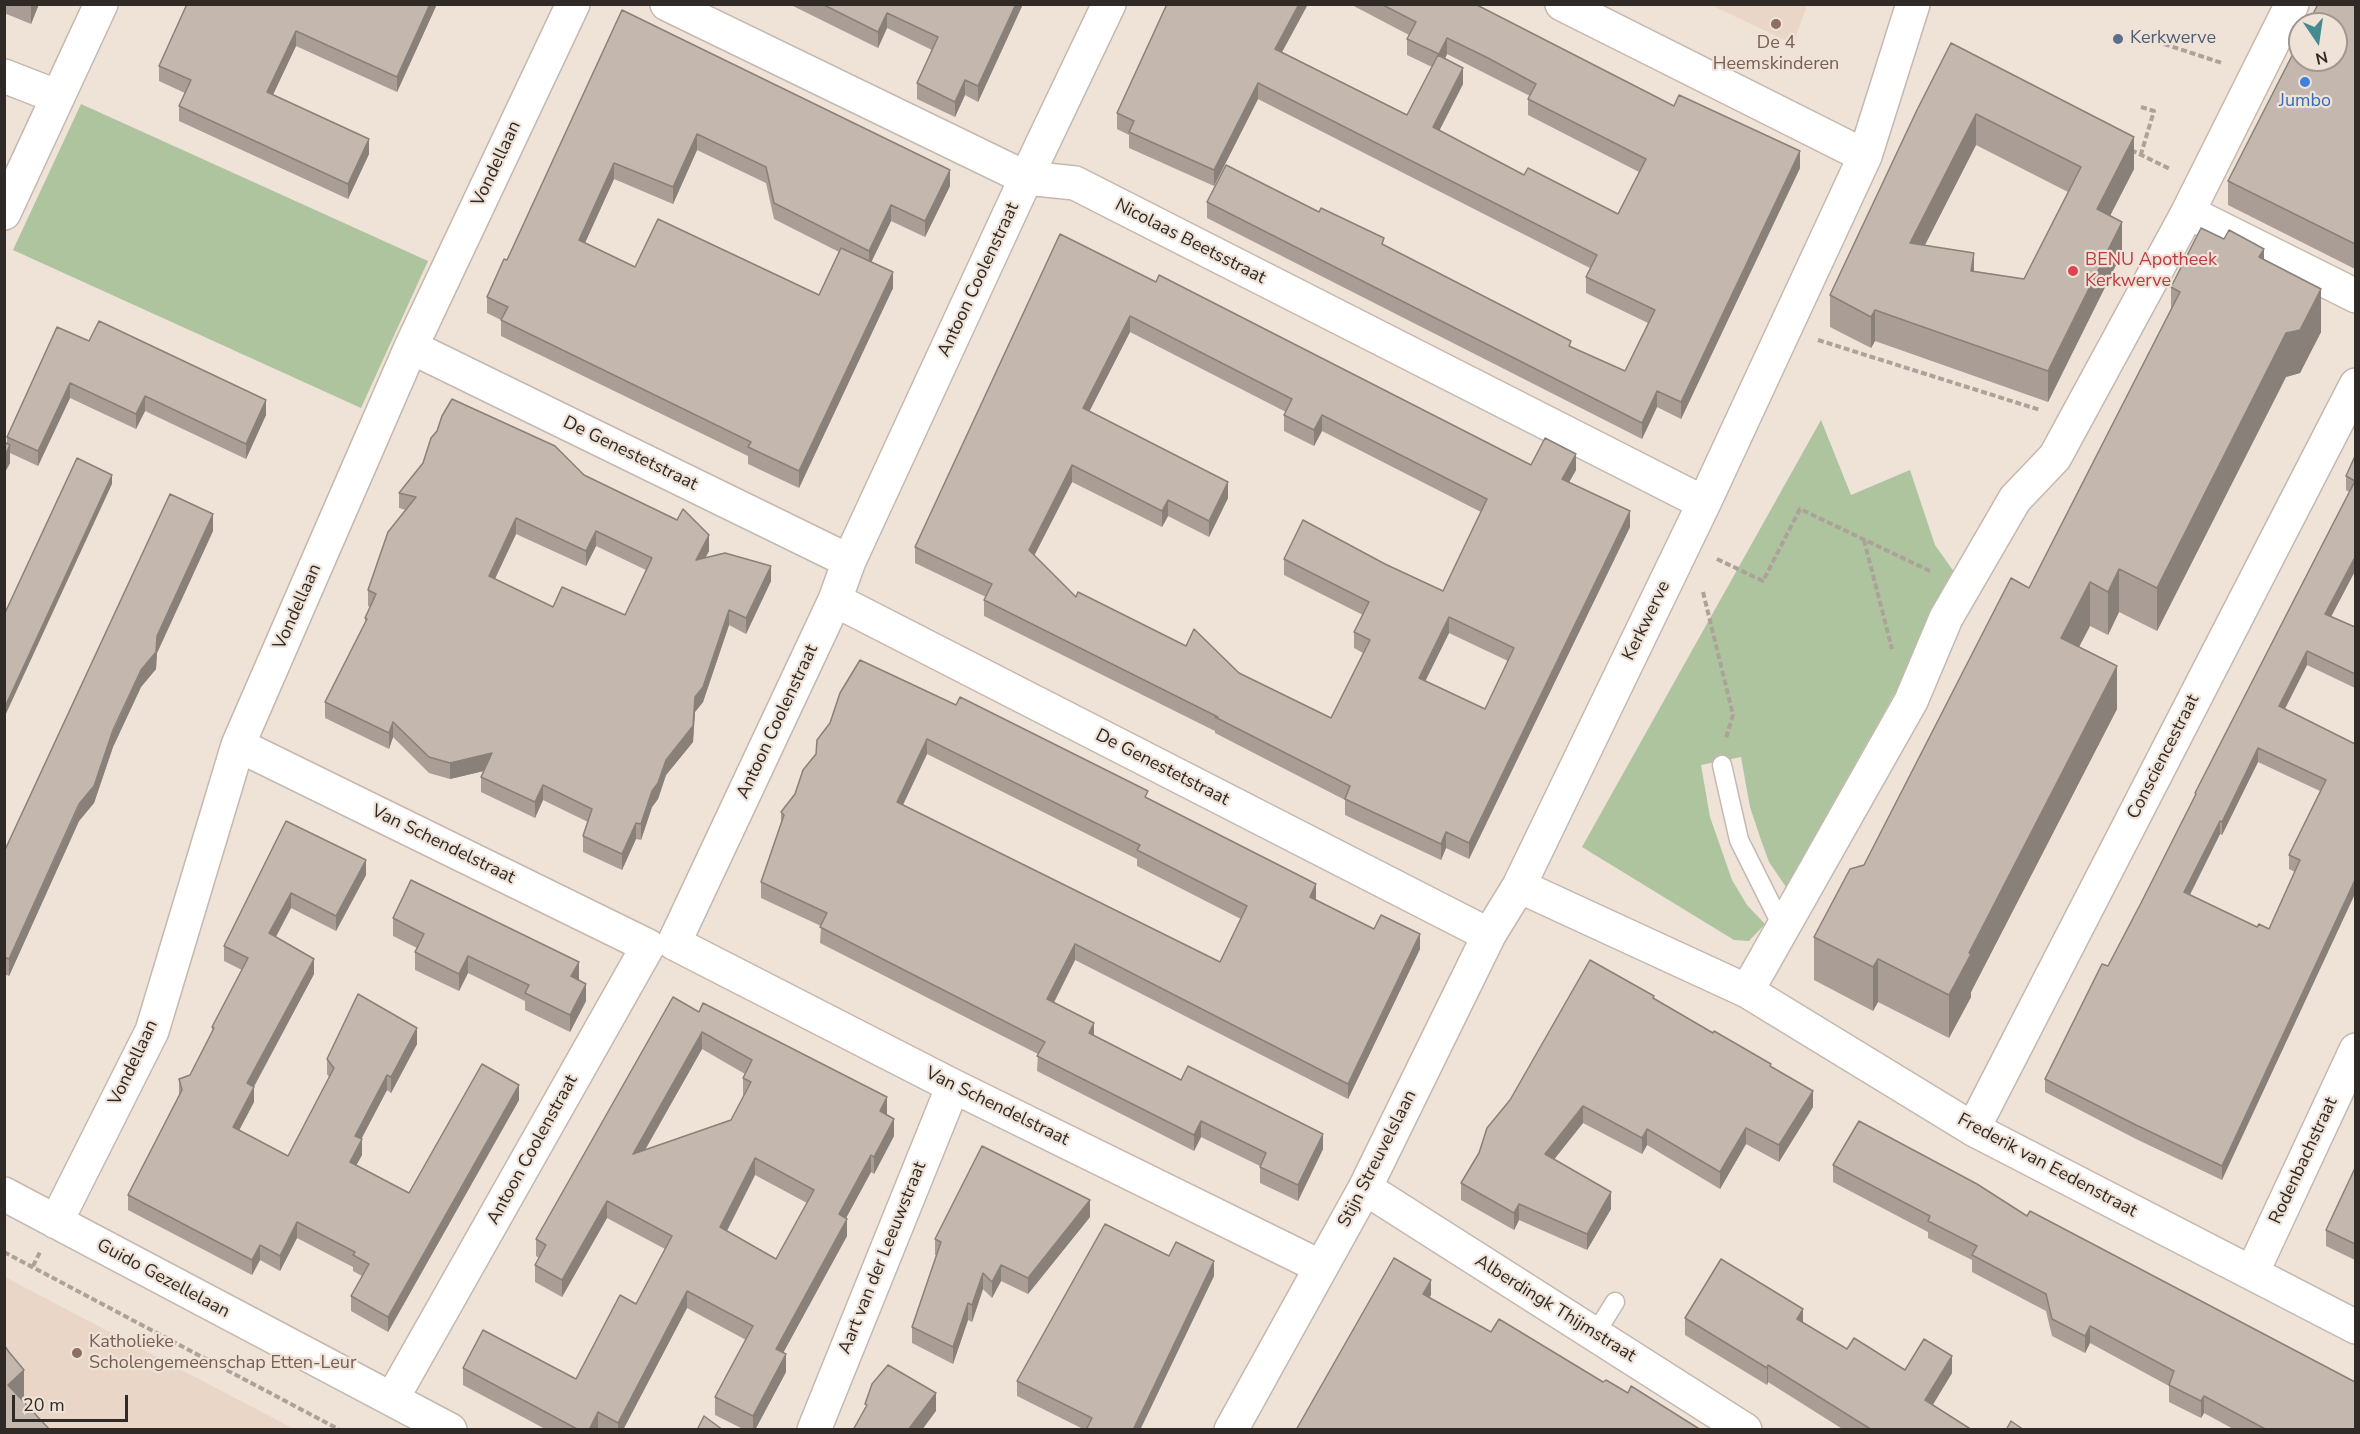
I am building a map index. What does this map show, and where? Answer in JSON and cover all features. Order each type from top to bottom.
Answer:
[{"type":"street","points":[[4,213],[101,4]]},
{"type":"street","name":"Vondellaan","points":[[56,1222],[152,1031],[238,745],[411,347],[573,4]]},
{"type":"street","name":"Nicolaas Beetsstraat","points":[[668,4],[1026,178],[1075,183],[1704,503]]},
{"type":"street","name":"Antoon Coolenstraat","points":[[392,1399],[661,945],[835,600],[849,561],[1109,4]]},
{"type":"street","points":[[1562,4],[1865,156]]},
{"type":"street","name":"Kerkwerve","points":[[1519,886],[1704,503],[1865,156],[1913,4]]},
{"type":"street","points":[[1519,886],[1747,992],[1911,701],[1942,626],[1964,587],[2015,499],[2055,457],[2075,422],[2195,199],[2292,4]]},
{"type":"street","points":[[4,76],[58,97]]},
{"type":"street","points":[[2195,199],[2355,296]]},
{"type":"street","name":"De Genestetstraat","points":[[411,347],[849,561]]},
{"type":"street","name":"Consciencestraat","points":[[1973,1129],[2355,385]]},
{"type":"street","name":"De Genestetstraat","points":[[835,600],[1490,935]]},
{"type":"street","name":"Van Schendelstraat","points":[[238,745],[661,945],[1321,1267]]},
{"type":"street","name":"Stijn Streuvelslaan","points":[[1231,1430],[1365,1188],[1490,935],[1519,886]]},
{"type":"street","name":"Frederik van Eedenstraat","points":[[1747,992],[1973,1129],[2355,1327]]},
{"type":"street","name":"Rodenbachstraat","points":[[2252,1273],[2355,1050]]},
{"type":"street","name":"Aart van der Leeuwstraat","points":[[814,1430],[952,1086]]},
{"type":"street","name":"Alberdingk Thijmstraat","points":[[1365,1188],[1745,1430]]},
{"type":"street","name":"Guido Gezellelaan","points":[[4,1194],[450,1430]]},
{"type":"lane","points":[[1722,765],[1739,840],[1783,928]]},
{"type":"lane","points":[[1595,1334],[1615,1302]]},
{"type":"path","points":[[2164,44],[2257,75]]},
{"type":"path","points":[[2141,107],[2154,111],[2141,154]]},
{"type":"path","points":[[2131,149],[2141,154],[2195,199]]},
{"type":"path","points":[[1784,329],[2075,422]]},
{"type":"path","points":[[1684,543],[1763,581],[1800,509],[1964,587]]},
{"type":"path","points":[[1864,540],[1893,653]]},
{"type":"path","points":[[1700,583],[1733,715],[1721,758],[1722,765]]},
{"type":"path","points":[[4,1252],[340,1430]]},
{"type":"shaded area","name":"De 4 Heemskinderen","points":[[1711,5],[1807,5],[1793,44]]},
{"type":"shaded area","name":"Katholieke Scholengemeenschap Etten-Leur","points":[[5,1277],[294,1429],[5,1429]]},
{"type":"green space","points":[[81,104],[428,261],[361,408],[13,250]]},
{"type":"green space","points":[[1821,420],[1851,495],[1910,470],[1935,545],[1959,579],[1786,887],[1769,862],[1761,840],[1750,807],[1741,757],[1701,765],[1710,817],[1732,880],[1747,905],[1765,924],[1749,941],[1734,940],[1582,847]]},
{"type":"building","points":[[187,4],[430,4],[397,77],[296,31],[267,92],[369,139],[348,184],[179,106],[191,80],[159,66]]},
{"type":"building","points":[[822,4],[1016,4],[978,86],[965,80],[955,102],[917,83],[938,37],[887,13],[878,32]]},
{"type":"building","points":[[1167,4],[1299,4],[1275,49],[1407,115],[1438,55],[1463,68],[1433,127],[1524,175],[1528,168],[1618,214],[1646,159],[1528,99],[1536,84],[1488,58],[1447,38],[1439,54],[1407,39],[1416,22],[1381,4],[1475,4],[1674,106],[1679,95],[1800,151],[1681,402],[1657,391],[1642,423],[1207,202],[1226,165],[1319,212],[1321,208],[1384,238],[1382,244],[1571,341],[1569,346],[1625,371],[1655,310],[1586,277],[1597,255],[1258,83],[1214,170],[1129,132],[1134,121],[1117,113]]},
{"type":"building","points":[[2318,4],[2355,4],[2355,244],[2228,181],[2288,64],[2288,72],[2348,72],[2348,12],[2314,12]]},
{"type":"building","points":[[622,10],[950,170],[925,221],[891,205],[869,251],[774,203],[766,167],[697,134],[673,187],[614,163],[579,240],[635,267],[658,219],[819,295],[841,248],[893,272],[799,471],[748,447],[751,442],[501,320],[508,307],[487,297],[504,259],[507,260]]},
{"type":"building","points":[[1951,43],[2134,137],[2097,209],[2122,222],[2048,371],[1875,310],[1871,317],[1830,295]],"holes":[[[1976,114],[2081,167],[2024,279],[1971,271],[1974,253],[1910,243]]]},
{"type":"building","points":[[2201,228],[2224,239],[2229,230],[2264,249],[2259,257],[2321,289],[2300,330],[2286,333],[2157,588],[2119,569],[2108,592],[2090,582],[2061,638],[2117,666],[1949,995],[1878,959],[1873,967],[1814,937],[1850,869],[1864,865],[2011,578],[2029,588],[2180,292],[2171,287]]},
{"type":"building","points":[[1060,234],[1156,282],[1159,275],[1531,465],[1545,438],[1576,454],[1562,479],[1630,511],[1469,843],[1446,832],[1441,844],[1345,799],[1350,786],[984,600],[992,584],[915,547]],"holes":[[[1130,316],[1292,399],[1284,415],[1314,430],[1322,415],[1487,499],[1443,591],[1385,564],[1303,520],[1284,559],[1369,602],[1354,632],[1370,640],[1331,718],[1239,673],[1194,629],[1186,646],[1078,592],[1076,597],[1029,550],[1072,465],[1162,511],[1168,500],[1209,521],[1228,482],[1083,408]],[[1449,617],[1514,648],[1485,709],[1419,678]]]},
{"type":"building","points":[[99,321],[266,400],[246,444],[145,396],[136,414],[70,383],[38,451],[7,437],[57,327],[89,341]]},
{"type":"building","points":[[452,399],[555,446],[584,475],[677,520],[683,509],[709,535],[696,560],[725,553],[771,566],[746,618],[729,610],[703,687],[695,697],[693,726],[666,760],[641,824],[636,823],[622,854],[583,836],[592,809],[543,785],[535,802],[481,777],[492,753],[450,763],[429,757],[393,722],[389,733],[325,702],[367,619],[365,618],[376,594],[368,590],[388,532],[416,497],[399,493],[423,463],[431,438],[437,431],[442,416]],"holes":[[[516,518],[586,551],[596,531],[652,558],[625,615],[562,587],[553,607],[489,576]]]},
{"type":"building","points":[[4,442],[10,445],[4,457]]},
{"type":"building","points":[[2355,456],[2355,481],[2346,476]]},
{"type":"building","points":[[77,458],[112,475],[4,709],[4,615]]},
{"type":"building","points":[[2355,481],[2355,560],[2325,614],[2355,627],[2355,674],[2307,651],[2279,706],[2355,744],[2355,880],[2222,1166],[2045,1079],[2102,964],[2108,966]],"holes":[[[2258,748],[2326,780],[2289,855],[2300,860],[2269,929],[2259,924],[2257,927],[2184,892],[2220,821],[2222,822]]]},
{"type":"building","points":[[170,494],[213,514],[157,636],[156,652],[141,670],[113,730],[94,786],[79,804],[9,959],[4,957],[4,852]]},
{"type":"building","points":[[860,660],[956,705],[960,697],[1148,791],[1145,797],[1316,884],[1310,897],[1374,929],[1381,915],[1420,934],[1348,1084],[1075,944],[1047,999],[1094,1023],[1089,1033],[1181,1080],[1188,1066],[1323,1134],[1298,1185],[1260,1167],[1266,1153],[1201,1121],[1194,1135],[1037,1056],[1045,1042],[820,927],[827,913],[761,882],[784,815],[781,812],[795,794],[803,770],[816,754],[817,740],[830,723],[840,693]],"holes":[[[927,739],[1140,845],[1137,850],[1247,906],[1220,962],[897,802]]]},
{"type":"building","points":[[286,821],[366,860],[336,916],[291,893],[269,933],[314,959],[247,1083],[254,1087],[233,1127],[288,1156],[334,1068],[327,1059],[358,994],[417,1028],[391,1077],[387,1075],[355,1136],[362,1139],[350,1162],[409,1193],[482,1064],[519,1085],[388,1317],[351,1296],[369,1264],[353,1255],[355,1252],[297,1222],[280,1256],[260,1245],[252,1260],[128,1195],[182,1090],[179,1079],[190,1075],[248,958],[224,946]]},
{"type":"building","points":[[411,880],[579,962],[571,976],[586,984],[570,1015],[525,993],[529,985],[468,956],[459,974],[415,952],[424,934],[393,918]]},
{"type":"building","points":[[1590,960],[1713,1033],[1714,1031],[1771,1064],[1770,1066],[1813,1091],[1779,1145],[1746,1128],[1720,1172],[1647,1129],[1642,1138],[1583,1106],[1545,1154],[1611,1192],[1587,1234],[1519,1204],[1514,1213],[1461,1183],[1479,1153],[1487,1128],[1510,1100]]},
{"type":"building","points":[[673,997],[699,1012],[703,1003],[887,1097],[880,1111],[894,1119],[874,1157],[871,1155],[839,1214],[847,1219],[776,1349],[786,1354],[753,1416],[715,1397],[753,1326],[687,1291],[618,1423],[598,1412],[589,1430],[579,1430],[463,1368],[483,1330],[576,1379],[620,1295],[636,1304],[672,1236],[607,1201],[562,1280],[535,1265],[546,1245],[536,1239]],"holes":[[[702,1032],[752,1060],[743,1078],[751,1082],[731,1120],[633,1154]],[[755,1158],[814,1190],[776,1259],[720,1227]]]},
{"type":"building","points":[[1859,1121],[1977,1184],[2027,1216],[2030,1211],[2355,1382],[2355,1430],[2267,1430],[2204,1396],[2201,1401],[2169,1385],[2174,1371],[2090,1326],[2085,1336],[2052,1319],[2046,1294],[1972,1255],[1977,1246],[1928,1221],[1930,1216],[1833,1165]]},
{"type":"building","points":[[982,1146],[1090,1200],[1028,1278],[1001,1265],[992,1282],[983,1273],[972,1305],[968,1303],[953,1347],[912,1327],[941,1242],[935,1239]]},
{"type":"building","points":[[2355,1168],[2355,1244],[2326,1230]]},
{"type":"building","points":[[1105,1224],[1169,1256],[1176,1242],[1214,1261],[1133,1430],[1086,1430],[1092,1418],[1017,1381]]},
{"type":"building","points":[[1394,1258],[1431,1280],[1423,1294],[1491,1332],[1499,1319],[1603,1382],[1606,1380],[1628,1393],[1631,1386],[1701,1430],[1296,1430]]},
{"type":"building","points":[[1721,1259],[1803,1309],[1797,1319],[1847,1349],[1854,1338],[1905,1370],[1924,1339],[1952,1356],[1925,1400],[1972,1430],[1872,1430],[1768,1365],[1767,1368],[1685,1318]]},
{"type":"building","points":[[4,1345],[24,1370],[8,1385],[50,1430],[4,1430]]},
{"type":"building","points":[[888,1365],[936,1393],[908,1430],[853,1430],[867,1405],[865,1404],[872,1384]]},
{"type":"building","points":[[704,1416],[723,1430],[697,1430]]},
{"type":"building","points":[[2011,1421],[2024,1430],[2006,1430]]},
{"type":"place","name":"De 4 Heemskinderen","points":[[1776,24]]},
{"type":"place","name":"Kerkwerve","points":[[2118,39]]},
{"type":"place","name":"Jumbo","points":[[2305,82]]},
{"type":"place","name":"BENU Apotheek Kerkwerve","points":[[2073,271]]},
{"type":"place","name":"Katholieke Scholengemeenschap Etten-Leur","points":[[77,1353]]}]
